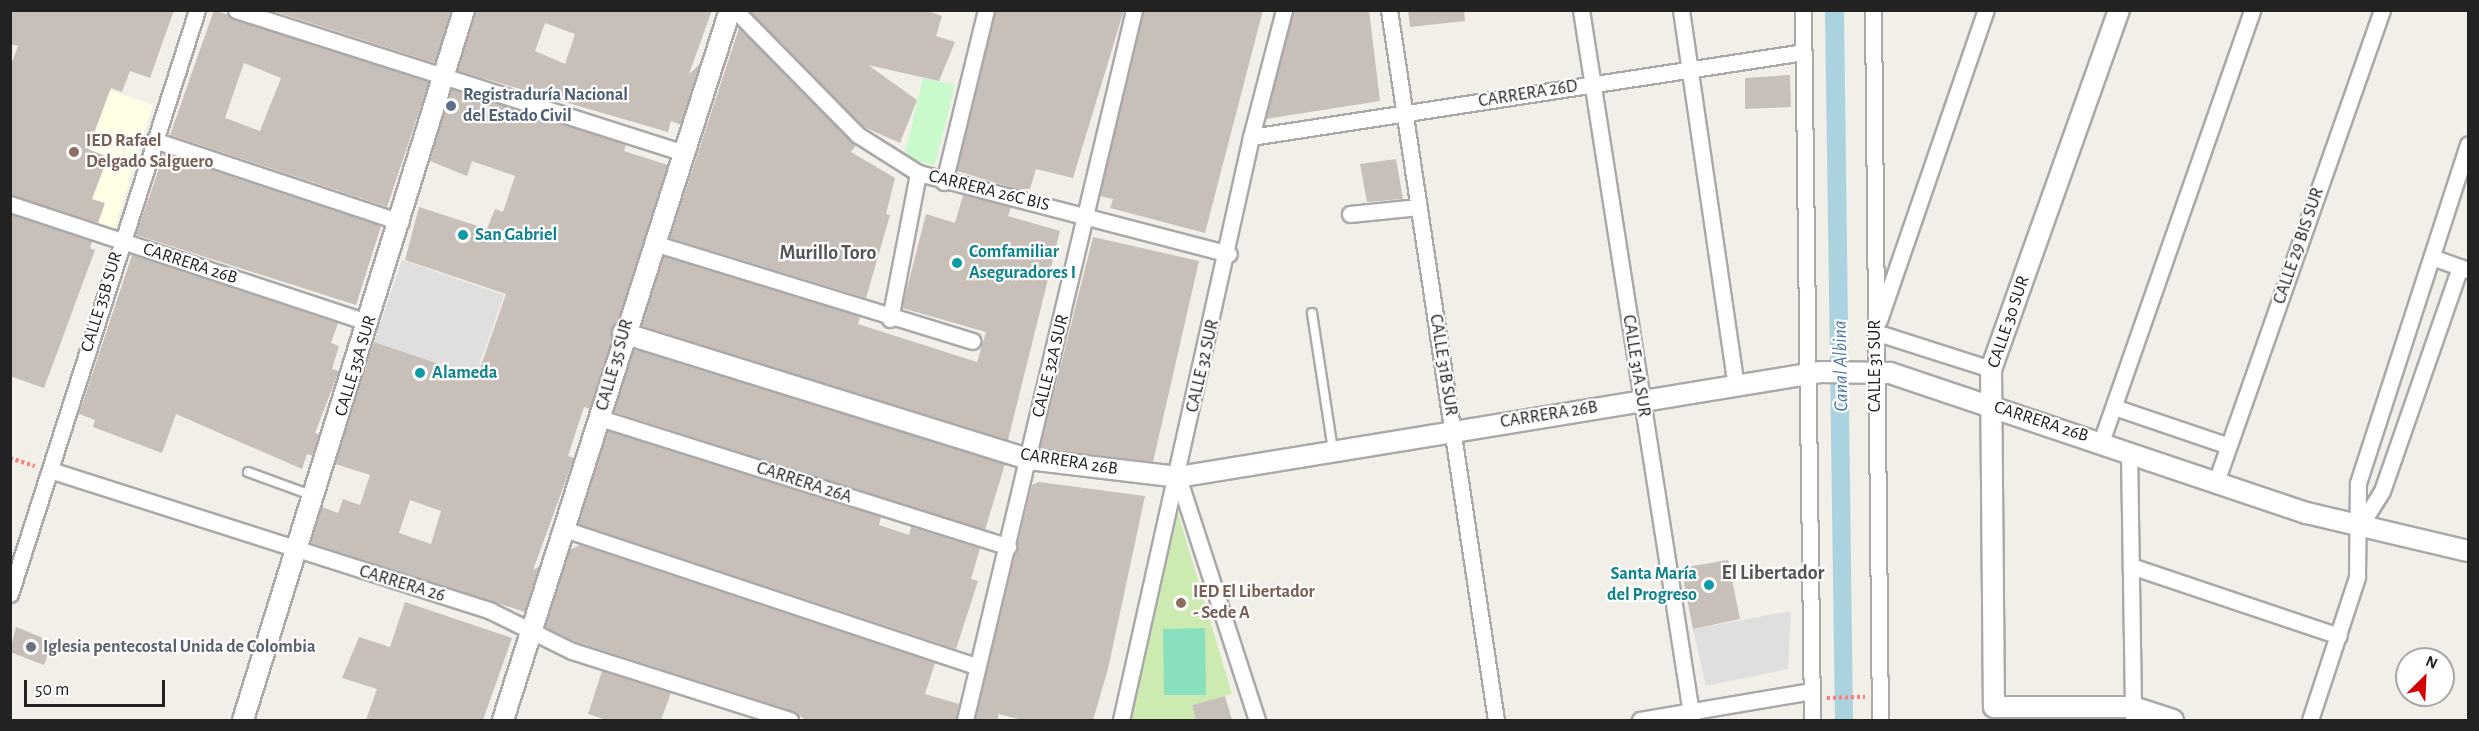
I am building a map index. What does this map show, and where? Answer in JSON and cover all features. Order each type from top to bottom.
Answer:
[{"type":"street","name":"CALLE 35B SUR","points":[[10,594],[16,557],[50,470],[196,10]]},
{"type":"street","points":[[236,10],[441,78],[684,153]]},
{"type":"street","name":"CALLE 35A SUR","points":[[243,720],[298,553],[401,222],[441,78],[464,10]]},
{"type":"street","name":"CALLE 35 SUR","points":[[503,720],[600,418],[623,333],[730,10]]},
{"type":"street","name":"CARRERA 26C BIS","points":[[735,10],[858,135],[918,173],[944,182],[1088,216],[1229,254]]},
{"type":"street","points":[[944,182],[986,10]]},
{"type":"street","name":"CALLE 32A SUR","points":[[966,720],[1088,216],[1134,10]]},
{"type":"street","name":"CALLE 32 SUR","points":[[1120,720],[1229,254],[1251,137],[1284,10]]},
{"type":"street","name":"CALLE 31B SUR","points":[[1389,10],[1496,720]]},
{"type":"street","name":"CALLE 31A SUR","points":[[1581,10],[1691,716]]},
{"type":"street","points":[[1681,10],[1736,386]]},
{"type":"street","points":[[1803,10],[1815,373],[1812,720]]},
{"type":"street","name":"CALLE 31 SUR","points":[[1873,10],[1880,720]]},
{"type":"street","points":[[1986,10],[1875,332],[1991,369]]},
{"type":"street","name":"CALLE 30 SUR","points":[[1994,714],[1989,405],[1991,369],[2119,10]]},
{"type":"street","points":[[2101,442],[2252,10]]},
{"type":"street","name":"CALLE 29 BIS SUR","points":[[2216,482],[2382,10]]},
{"type":"street","name":"CARRERA 26D","points":[[1251,137],[1804,52]]},
{"type":"street","points":[[154,140],[401,222]]},
{"type":"street","points":[[2310,720],[2357,577],[2360,526],[2358,483],[2469,144]]},
{"type":"street","points":[[890,320],[918,173]]},
{"type":"street","name":"CARRERA 26B","points":[[10,204],[369,323]]},
{"type":"street","points":[[1350,214],[1419,207]]},
{"type":"street","points":[[654,243],[890,320],[972,341]]},
{"type":"street","points":[[2360,526],[2382,491],[2464,268],[2432,257]]},
{"type":"street","name":"CARRERA 26B","points":[[623,333],[1028,459],[1178,477],[1815,373],[1875,372],[1989,405],[2216,482],[2360,526],[2469,551]]},
{"type":"street","points":[[2114,407],[2229,446]]},
{"type":"street","name":"CARRERA 26A","points":[[600,418],[1008,547]]},
{"type":"street","points":[[2130,452],[2133,714]]},
{"type":"street","name":"CARRERA 26","points":[[50,470],[298,553],[491,611],[572,651],[790,720]]},
{"type":"street","points":[[1178,477],[1257,720]]},
{"type":"street","points":[[564,529],[978,667]]},
{"type":"street","points":[[2131,566],[2339,636]]},
{"type":"street","points":[[1640,720],[1691,716],[1812,691]]},
{"type":"street","points":[[1994,714],[2133,714],[2173,720]]},
{"type":"lane","points":[[1312,313],[1334,451]]},
{"type":"lane","points":[[248,472],[315,496]]},
{"type":"path","points":[[10,458],[50,470]]},
{"type":"path","points":[[1833,698],[1858,697]]},
{"type":"shaded area","name":"IED Rafael Delgado Salguero","points":[[11,56],[153,105],[113,233],[11,198]]},
{"type":"shaded area","points":[[402,260],[504,295],[475,377],[374,342]]},
{"type":"shaded area","points":[[1791,611],[1788,669],[1706,686],[1693,629]]},
{"type":"green space","points":[[923,78],[955,85],[935,165],[904,158]]},
{"type":"green space","name":"IED El Libertador - Sede A","points":[[1178,513],[1232,694],[1192,705],[1196,720],[1131,720]]},
{"type":"green space","points":[[1205,628],[1206,695],[1164,695],[1163,629]]},
{"type":"water","name":"Canal Albina","points":[[1825,11],[1844,11],[1853,720],[1835,720]]},
{"type":"building","points":[[10,10],[174,10],[150,78],[130,71],[122,92],[111,88],[88,149],[108,157],[92,199],[105,203],[98,223],[10,195],[10,67],[18,46],[10,44]]},
{"type":"building","points":[[214,10],[429,82],[387,207],[170,135]],"holes":[[[244,63],[281,78],[260,131],[225,118]]]},
{"type":"building","points":[[270,10],[451,10],[435,63]]},
{"type":"building","points":[[476,10],[712,10],[689,74],[701,63],[681,125],[671,121],[668,132],[458,71]],"holes":[[[545,23],[575,34],[565,64],[535,51]]]},
{"type":"building","points":[[749,10],[925,10],[942,16],[936,36],[955,42],[939,81],[868,65],[917,100],[900,143],[864,127]]},
{"type":"building","points":[[996,10],[1124,10],[1073,178],[1036,169],[1030,189],[1017,189],[957,171]]},
{"type":"building","points":[[1144,10],[1263,10],[1205,233],[1110,208],[1113,199],[1100,196]]},
{"type":"building","points":[[1293,10],[1369,10],[1380,101],[1266,119]]},
{"type":"building","points":[[1408,10],[1464,10],[1465,21],[1410,27]]},
{"type":"building","points":[[739,28],[856,145],[851,152],[895,178],[886,214],[890,215],[866,298],[670,238]]},
{"type":"building","points":[[1790,75],[1791,107],[1745,109],[1745,78]]},
{"type":"building","points":[[452,89],[626,145],[624,151],[668,165],[590,409],[584,407],[568,456],[574,458],[533,570],[540,566],[525,612],[311,543],[322,507],[338,513],[343,499],[360,505],[370,475],[335,464],[374,342],[477,377],[506,294],[405,260],[419,207],[487,229],[495,209],[503,212],[515,176],[472,161],[467,176],[430,161]],"holes":[[[410,500],[441,511],[431,544],[399,533]]]},
{"type":"building","points":[[164,154],[381,226],[356,305],[136,235]]},
{"type":"building","points":[[1396,159],[1403,199],[1367,202],[1360,164]]},
{"type":"building","points":[[963,195],[1011,207],[1008,216],[1060,231],[1008,440],[642,326],[664,256],[860,317],[858,324],[977,362],[986,332],[902,308],[926,214],[955,223]]},
{"type":"building","points":[[10,214],[92,241],[90,248],[95,250],[44,388],[10,376]]},
{"type":"building","points":[[1093,237],[1199,261],[1153,462],[1040,448]]},
{"type":"building","points":[[132,255],[338,323],[331,343],[339,346],[332,369],[339,371],[315,433],[319,434],[313,456],[307,454],[302,469],[176,414],[162,453],[93,427],[95,420],[79,414]]},
{"type":"building","points":[[634,349],[1005,464],[985,530],[614,412]]},
{"type":"building","points":[[608,431],[881,517],[879,525],[909,535],[911,527],[980,548],[971,579],[978,581],[956,649],[578,524]]},
{"type":"building","points":[[1039,482],[1145,496],[1108,669],[1093,720],[1023,720],[998,714],[998,720],[975,720],[1032,485]]},
{"type":"building","points":[[580,545],[935,663],[925,694],[959,704],[956,720],[806,720],[793,711],[576,642],[545,627],[570,550]]},
{"type":"building","name":"Santa María del Progreso","points":[[1728,560],[1740,619],[1693,629],[1681,568]]},
{"type":"building","points":[[405,602],[512,638],[483,720],[366,720],[377,689],[342,678],[359,637],[390,647]]},
{"type":"building","name":"Iglesia pentecostal Unida de Colombia","points":[[16,627],[53,642],[44,665],[10,652]]},
{"type":"building","points":[[602,671],[671,693],[661,720],[607,720],[588,714]]},
{"type":"building","points":[[1225,696],[1232,720],[1196,720],[1192,705]]},
{"type":"place","name":"Registraduría Nacional del Estado Civil","points":[[451,106]]},
{"type":"place","name":"IED Rafael Delgado Salguero","points":[[74,152]]},
{"type":"place","name":"San Gabriel","points":[[463,235]]},
{"type":"place","name":"Comfamiliar Aseguradores I","points":[[957,263]]},
{"type":"place","name":"Alameda","points":[[420,373]]},
{"type":"place","name":"Santa María del Progreso","points":[[1709,585]]},
{"type":"place","name":"IED El Libertador - Sede A","points":[[1181,603]]},
{"type":"place","name":"Iglesia pentecostal Unida de Colombia","points":[[31,647]]},
{"type":"district","name":"Murillo Toro","points":[[828,253]]},
{"type":"district","name":"El Libertador","points":[[1773,573]]}]
